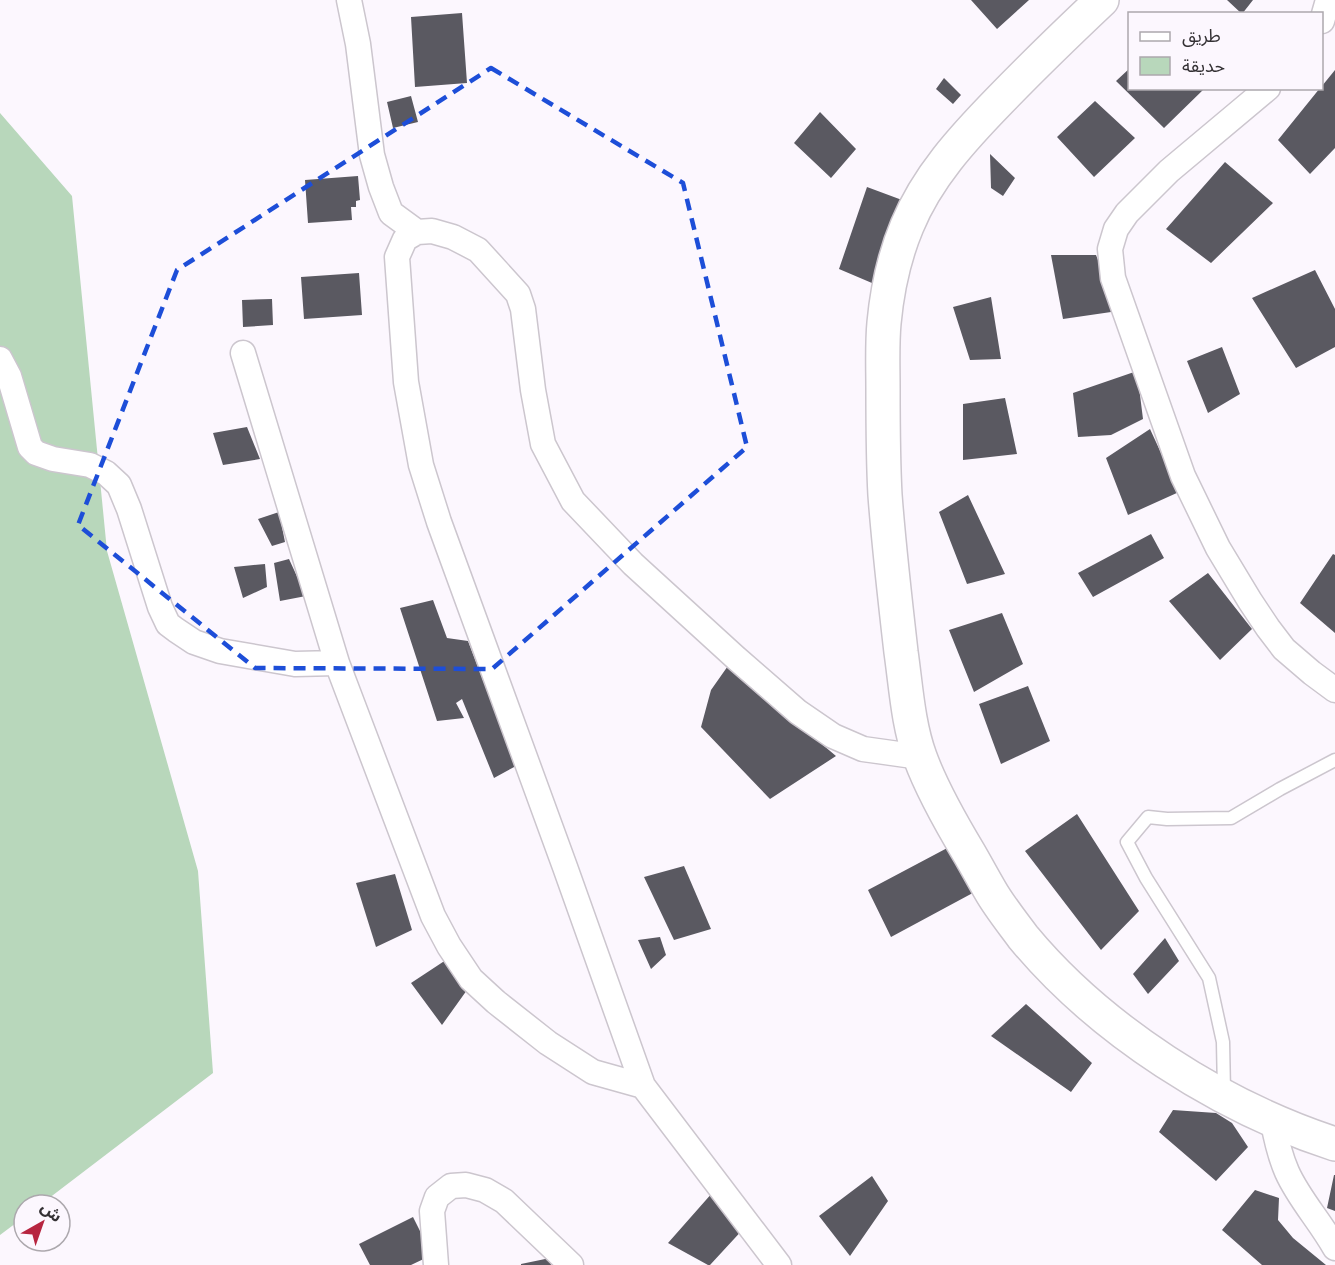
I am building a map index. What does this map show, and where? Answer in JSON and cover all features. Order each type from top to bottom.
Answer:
[{"type":"main road","points":[[1102,0],[966,134],[922,195],[907,224],[893,264],[884,324],[883,457],[891,570],[911,725],[920,757],[956,831],[992,894],[1050,968],[1083,1000],[1140,1044],[1197,1082],[1273,1122],[1335,1144]]},
{"type":"street","points":[[349,0],[358,44],[372,155],[381,187],[391,213],[417,232]]},
{"type":"street","points":[[1266,90],[1169,171],[1127,213],[1116,229],[1110,249],[1113,278],[1183,476],[1218,548],[1250,601],[1284,649],[1335,690]]},
{"type":"street","points":[[779,1265],[644,1086],[442,532],[422,465],[406,381],[397,257],[405,239],[417,232],[432,231],[453,237],[478,250],[518,294],[524,309],[533,390],[543,444],[573,501],[633,564],[798,712],[833,736],[863,749],[920,757]]},
{"type":"street","points":[[243,353],[337,663],[433,916],[449,946],[471,979],[548,1043],[593,1072],[644,1086]]},
{"type":"street","points":[[0,359],[9,376],[30,447],[36,453],[53,459],[90,465],[106,472],[119,485],[129,509],[160,607],[168,624],[194,642],[220,651],[295,664],[337,663]]},
{"type":"street","points":[[1273,1122],[1278,1147],[1287,1172],[1335,1248]]},
{"type":"street","points":[[436,1265],[432,1211],[437,1197],[451,1186],[466,1185],[484,1190],[504,1201],[571,1265]]},
{"type":"lane","points":[[1224,1096],[1223,1042],[1209,978],[1146,878],[1127,842],[1148,817],[1231,818],[1335,760]]},
{"type":"highlighted area","points":[[491,68],[683,183],[747,447],[492,669],[255,668],[78,525],[177,270]]},
{"type":"green space","points":[[0,113],[72,196],[107,551],[198,871],[213,1073],[56,1193],[12,1193],[12,1226],[0,1235]]},
{"type":"building","points":[[971,0],[1029,0],[997,29]]},
{"type":"building","points":[[1227,0],[1253,0],[1244,12],[1240,12]]},
{"type":"building","points":[[462,13],[467,83],[415,87],[411,17]]},
{"type":"building","points":[[1128,70],[1128,90],[1203,90],[1164,128],[1116,81]]},
{"type":"building","points":[[1335,70],[1335,148],[1310,174],[1278,140],[1318,90],[1323,90],[1323,85]]},
{"type":"building","points":[[944,78],[961,95],[953,104],[936,89]]},
{"type":"building","points":[[411,96],[418,122],[393,128],[387,102]]},
{"type":"building","points":[[1095,101],[1135,138],[1094,177],[1057,137]]},
{"type":"building","points":[[820,112],[856,149],[831,178],[794,143]]},
{"type":"building","points":[[990,154],[1015,178],[1003,196],[991,188]]},
{"type":"building","points":[[1225,162],[1273,203],[1211,263],[1166,229]]},
{"type":"building","points":[[358,176],[360,200],[356,201],[356,207],[351,207],[352,220],[308,223],[305,180]]},
{"type":"building","points":[[867,187],[902,200],[879,286],[839,269]]},
{"type":"building","points":[[1051,255],[1096,255],[1118,311],[1063,319]]},
{"type":"building","points":[[1315,270],[1335,309],[1335,347],[1296,368],[1252,298]]},
{"type":"building","points":[[359,273],[362,315],[304,319],[301,277]]},
{"type":"building","points":[[991,297],[1001,359],[970,360],[953,307]]},
{"type":"building","points":[[272,299],[273,325],[243,327],[242,300]]},
{"type":"building","points":[[1222,347],[1240,394],[1208,413],[1187,361]]},
{"type":"building","points":[[1137,371],[1143,419],[1111,435],[1078,437],[1073,393]]},
{"type":"building","points":[[1005,398],[1017,454],[963,460],[963,404]]},
{"type":"building","points":[[247,427],[260,459],[223,465],[213,433]]},
{"type":"building","points":[[1150,429],[1179,492],[1128,515],[1106,458]]},
{"type":"building","points":[[968,495],[1005,574],[967,584],[939,512]]},
{"type":"building","points":[[279,512],[285,542],[272,546],[258,519]]},
{"type":"building","points":[[1151,534],[1164,558],[1093,597],[1078,573]]},
{"type":"building","points":[[1333,554],[1335,555],[1335,633],[1300,603]]},
{"type":"building","points":[[289,559],[306,596],[280,601],[274,563]]},
{"type":"building","points":[[265,564],[267,587],[243,598],[234,567]]},
{"type":"building","points":[[1208,573],[1252,629],[1220,660],[1169,601]]},
{"type":"building","points":[[433,600],[447,638],[468,641],[516,766],[494,778],[462,699],[456,703],[464,718],[437,721],[400,608]]},
{"type":"building","points":[[1002,613],[1023,664],[974,692],[949,630]]},
{"type":"building","points":[[730,663],[836,756],[770,799],[701,727],[711,690]]},
{"type":"building","points":[[1028,686],[1050,741],[1001,764],[979,704]]},
{"type":"building","points":[[1077,814],[1139,911],[1101,950],[1025,851]]},
{"type":"building","points":[[951,846],[982,888],[891,937],[868,890]]},
{"type":"building","points":[[684,866],[711,929],[674,940],[644,877]]},
{"type":"building","points":[[395,874],[412,930],[376,947],[356,883]]},
{"type":"building","points":[[660,937],[666,955],[651,969],[638,940]]},
{"type":"building","points":[[1165,938],[1179,961],[1148,994],[1133,974]]},
{"type":"building","points":[[452,956],[472,983],[442,1025],[411,983]]},
{"type":"building","points":[[1026,1004],[1092,1063],[1071,1092],[991,1036]]},
{"type":"building","points":[[1173,1110],[1216,1113],[1232,1123],[1248,1147],[1216,1181],[1159,1132]]},
{"type":"building","points":[[1335,1175],[1335,1211],[1327,1208]]},
{"type":"building","points":[[872,1176],[888,1201],[850,1256],[819,1216]]},
{"type":"building","points":[[1255,1190],[1279,1198],[1278,1220],[1293,1238],[1326,1265],[1262,1265],[1222,1230]]},
{"type":"building","points":[[713,1192],[746,1226],[708,1265],[668,1243]]},
{"type":"building","points":[[413,1217],[432,1255],[411,1265],[370,1265],[359,1244]]},
{"type":"building","points":[[550,1258],[551,1265],[521,1265],[521,1264]]}]
